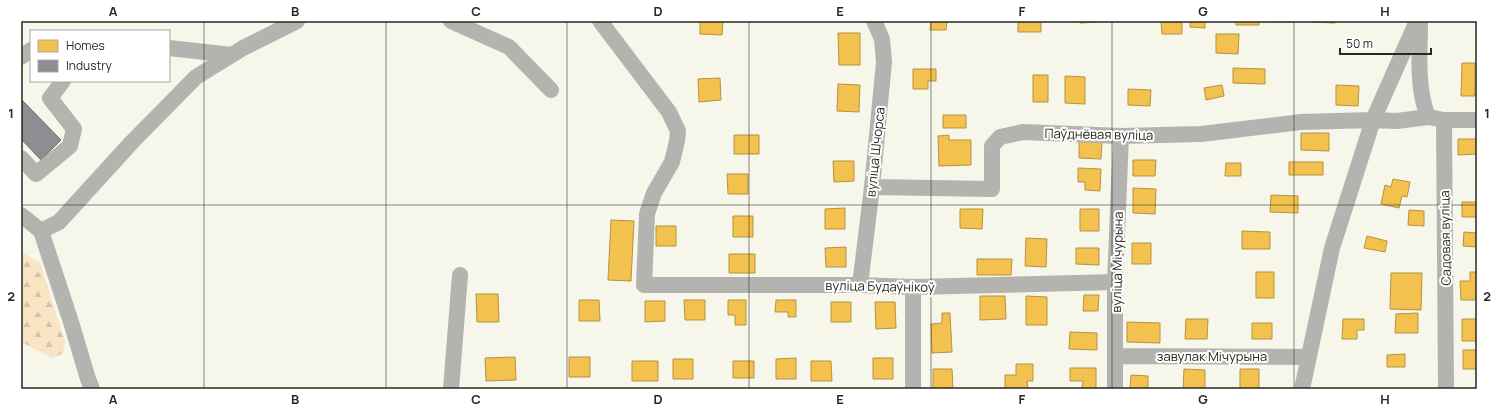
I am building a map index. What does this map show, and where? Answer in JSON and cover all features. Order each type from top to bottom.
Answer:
[{"type":"street","points":[[41,231],[59,222],[131,144],[196,77],[232,55],[297,21]]},
{"type":"street","points":[[451,21],[509,47],[551,90]]},
{"type":"street","name":"вуліца Будаўнікоў","points":[[600,21],[669,112],[678,131],[672,162],[654,193],[647,214],[644,285],[860,285],[913,287],[1116,282]]},
{"type":"street","name":"вуліца Шчорса","points":[[860,285],[872,187],[884,62],[882,39],[874,21]]},
{"type":"street","points":[[1302,389],[1332,248],[1373,120],[1417,21]]},
{"type":"street","points":[[1420,21],[1419,80],[1422,103],[1428,117]]},
{"type":"street","points":[[170,48],[232,55]]},
{"type":"street","points":[[21,57],[30,51]]},
{"type":"street","points":[[21,158],[36,174],[70,146],[74,129],[50,98],[62,82]]},
{"type":"street","name":"Паўднёвая вуліца","points":[[872,187],[992,189],[992,146],[1000,137],[1023,132],[1121,136],[1201,134],[1301,122],[1373,120],[1398,121],[1428,117],[1444,120]]},
{"type":"street","points":[[1444,120],[1477,120]]},
{"type":"street","name":"Садовая вуліца","points":[[1444,120],[1446,389]]},
{"type":"street","name":"вуліца Мічурына","points":[[1115,389],[1116,282],[1121,136]]},
{"type":"street","points":[[21,215],[41,231],[92,389]]},
{"type":"street","points":[[451,389],[460,275]]},
{"type":"street","points":[[913,287],[913,389]]},
{"type":"street","name":"завулак Мічурына","points":[[1116,356],[1308,357]]},
{"type":"green space","points":[[21,252],[40,263],[65,342],[63,353],[53,358],[21,342]]},
{"type":"building: Homes","points":[[700,21],[723,21],[722,35],[700,34]]},
{"type":"building: Homes","points":[[931,21],[947,21],[946,30],[930,30]]},
{"type":"building: Homes","points":[[1018,21],[1041,21],[1041,32],[1018,32]]},
{"type":"building: Homes","points":[[1079,21],[1099,21],[1099,22],[1080,23]]},
{"type":"building: Homes","points":[[1161,21],[1182,21],[1182,34],[1162,34]]},
{"type":"building: Homes","points":[[1190,21],[1205,21],[1205,28],[1190,27]]},
{"type":"building: Homes","points":[[1236,21],[1259,21],[1259,25],[1236,25]]},
{"type":"building: Homes","points":[[1293,21],[1293,22],[1271,22]]},
{"type":"building: Homes","points":[[1335,21],[1335,23],[1312,22]]},
{"type":"building: Homes","points":[[838,33],[860,33],[860,65],[839,65]]},
{"type":"building: Homes","points":[[1216,34],[1239,34],[1238,54],[1216,53]]},
{"type":"building: Homes","points":[[1462,63],[1475,63],[1475,96],[1461,96]]},
{"type":"building: Homes","points":[[1233,68],[1265,69],[1265,84],[1233,83]]},
{"type":"building: Homes","points":[[913,69],[936,69],[936,81],[928,81],[928,89],[913,89]]},
{"type":"building: Homes","points":[[1033,75],[1048,75],[1048,102],[1033,102]]},
{"type":"building: Homes","points":[[1065,76],[1085,77],[1085,104],[1065,103]]},
{"type":"building: Homes","points":[[720,78],[721,100],[699,102],[698,79]]},
{"type":"building: Homes","points":[[838,84],[860,85],[859,112],[837,111]]},
{"type":"building: Homes","points":[[1222,85],[1224,96],[1206,100],[1204,88]]},
{"type":"building: Homes","points":[[1336,85],[1359,86],[1358,106],[1336,105]]},
{"type":"building: Homes","points":[[1128,89],[1151,90],[1150,106],[1128,105]]},
{"type":"building: Homes","points":[[943,115],[966,115],[966,128],[943,128]]},
{"type":"building: Homes","points":[[1301,133],[1329,133],[1329,151],[1301,150]]},
{"type":"building: Homes","points":[[734,135],[759,135],[759,154],[734,154]]},
{"type":"building: Homes","points":[[949,135],[949,140],[971,140],[971,165],[939,166],[938,136]]},
{"type":"building: Homes","points":[[1458,139],[1477,139],[1477,154],[1458,155]]},
{"type":"building: Homes","points":[[1079,140],[1102,141],[1101,159],[1079,158]]},
{"type":"building: Homes","points":[[1133,160],[1156,160],[1155,176],[1133,176]]},
{"type":"building: Homes","points":[[833,161],[854,161],[854,181],[834,182]]},
{"type":"building: Homes","points":[[1289,162],[1323,162],[1323,175],[1289,175]]},
{"type":"building: Homes","points":[[1226,163],[1241,163],[1241,176],[1225,176]]},
{"type":"building: Homes","points":[[1078,168],[1101,169],[1100,191],[1085,190],[1085,182],[1078,182]]},
{"type":"building: Homes","points":[[727,174],[748,174],[748,194],[728,194]]},
{"type":"building: Homes","points":[[1393,179],[1410,182],[1407,197],[1402,196],[1399,208],[1381,204],[1385,185],[1391,187]]},
{"type":"building: Homes","points":[[1133,188],[1156,189],[1155,214],[1133,213]]},
{"type":"building: Homes","points":[[1271,195],[1298,196],[1298,213],[1270,212]]},
{"type":"building: Homes","points":[[1462,202],[1477,202],[1477,217],[1462,217]]},
{"type":"building: Homes","points":[[845,208],[845,229],[825,229],[825,209]]},
{"type":"building: Homes","points":[[960,209],[983,209],[982,229],[960,228]]},
{"type":"building: Homes","points":[[1080,209],[1099,209],[1099,231],[1080,231]]},
{"type":"building: Homes","points":[[1409,210],[1424,211],[1424,226],[1408,225]]},
{"type":"building: Homes","points":[[733,216],[753,216],[753,237],[733,237]]},
{"type":"building: Homes","points":[[611,220],[634,221],[631,281],[608,280]]},
{"type":"building: Homes","points":[[656,226],[676,226],[676,246],[656,246]]},
{"type":"building: Homes","points":[[1242,231],[1270,232],[1270,249],[1242,249]]},
{"type":"building: Homes","points":[[1464,232],[1477,233],[1477,247],[1463,246]]},
{"type":"building: Homes","points":[[1367,236],[1387,241],[1385,252],[1364,248]]},
{"type":"building: Homes","points":[[1026,238],[1047,239],[1046,267],[1025,266]]},
{"type":"building: Homes","points":[[1132,243],[1151,243],[1151,264],[1132,264]]},
{"type":"building: Homes","points":[[846,247],[846,267],[826,267],[825,248]]},
{"type":"building: Homes","points":[[1076,248],[1099,248],[1099,265],[1076,264]]},
{"type":"building: Homes","points":[[729,254],[755,254],[755,273],[729,273]]},
{"type":"building: Homes","points":[[977,259],[1012,259],[1011,275],[977,275]]},
{"type":"building: Homes","points":[[1256,272],[1274,272],[1274,298],[1256,298]]},
{"type":"building: Homes","points":[[1470,272],[1477,272],[1477,300],[1461,300],[1460,281],[1470,281]]},
{"type":"building: Homes","points":[[1391,273],[1422,273],[1421,310],[1390,309]]},
{"type":"building: Homes","points":[[476,294],[498,294],[499,322],[477,322]]},
{"type":"building: Homes","points":[[1084,295],[1099,295],[1098,311],[1083,311]]},
{"type":"building: Homes","points":[[980,296],[1005,296],[1006,319],[980,320]]},
{"type":"building: Homes","points":[[1026,296],[1047,297],[1047,325],[1026,325]]},
{"type":"building: Homes","points":[[579,300],[599,300],[600,321],[579,321]]},
{"type":"building: Homes","points":[[684,300],[705,300],[705,320],[685,320]]},
{"type":"building: Homes","points":[[728,300],[746,300],[746,325],[735,325],[735,315],[728,315]]},
{"type":"building: Homes","points":[[776,300],[796,300],[796,317],[788,317],[788,312],[775,312]]},
{"type":"building: Homes","points":[[645,301],[665,301],[665,321],[645,322]]},
{"type":"building: Homes","points":[[831,302],[851,302],[851,322],[831,322]]},
{"type":"building: Homes","points":[[875,302],[895,302],[896,328],[876,329]]},
{"type":"building: Homes","points":[[942,313],[950,313],[952,352],[932,353],[931,324],[942,323]]},
{"type":"building: Homes","points":[[1418,313],[1418,333],[1395,333],[1396,314]]},
{"type":"building: Homes","points":[[1186,319],[1208,319],[1207,339],[1185,339]]},
{"type":"building: Homes","points":[[1343,319],[1364,319],[1364,330],[1357,330],[1357,339],[1342,339]]},
{"type":"building: Homes","points":[[1462,319],[1477,319],[1477,341],[1462,341]]},
{"type":"building: Homes","points":[[1127,322],[1160,323],[1160,343],[1127,342]]},
{"type":"building: Homes","points":[[1252,323],[1272,323],[1272,339],[1252,339]]},
{"type":"building: Homes","points":[[1070,332],[1097,333],[1097,350],[1069,349]]},
{"type":"building: Homes","points":[[1463,350],[1477,350],[1477,369],[1463,369]]},
{"type":"building: Homes","points":[[1405,354],[1405,367],[1387,367],[1387,355]]},
{"type":"building: Homes","points":[[515,357],[516,380],[486,381],[485,358]]},
{"type":"building: Homes","points":[[569,357],[590,357],[590,377],[569,377]]},
{"type":"building: Homes","points":[[796,358],[796,379],[776,379],[776,359]]},
{"type":"building: Homes","points":[[873,358],[893,358],[893,379],[873,379]]},
{"type":"building: Homes","points":[[673,359],[693,359],[693,379],[673,379]]},
{"type":"building: Homes","points":[[632,361],[658,361],[658,381],[632,381]]},
{"type":"building: Homes","points":[[733,361],[754,361],[754,378],[733,378]]},
{"type":"building: Homes","points":[[811,361],[831,361],[832,381],[811,381]]},
{"type":"building: Homes","points":[[1016,364],[1033,364],[1033,381],[1027,381],[1028,389],[1005,389],[1005,375],[1016,375]]},
{"type":"building: Homes","points":[[1070,368],[1096,368],[1096,389],[1082,389],[1083,381],[1070,381]]},
{"type":"building: Homes","points":[[933,369],[952,369],[953,388],[933,389]]},
{"type":"building: Homes","points":[[1184,369],[1205,370],[1205,389],[1183,389]]},
{"type":"building: Homes","points":[[1240,369],[1259,369],[1259,389],[1240,389]]},
{"type":"building: Homes","points":[[1131,375],[1148,376],[1148,389],[1130,389]]},
{"type":"building: Industry","points":[[21,99],[61,140],[41,160],[21,139]]}]
